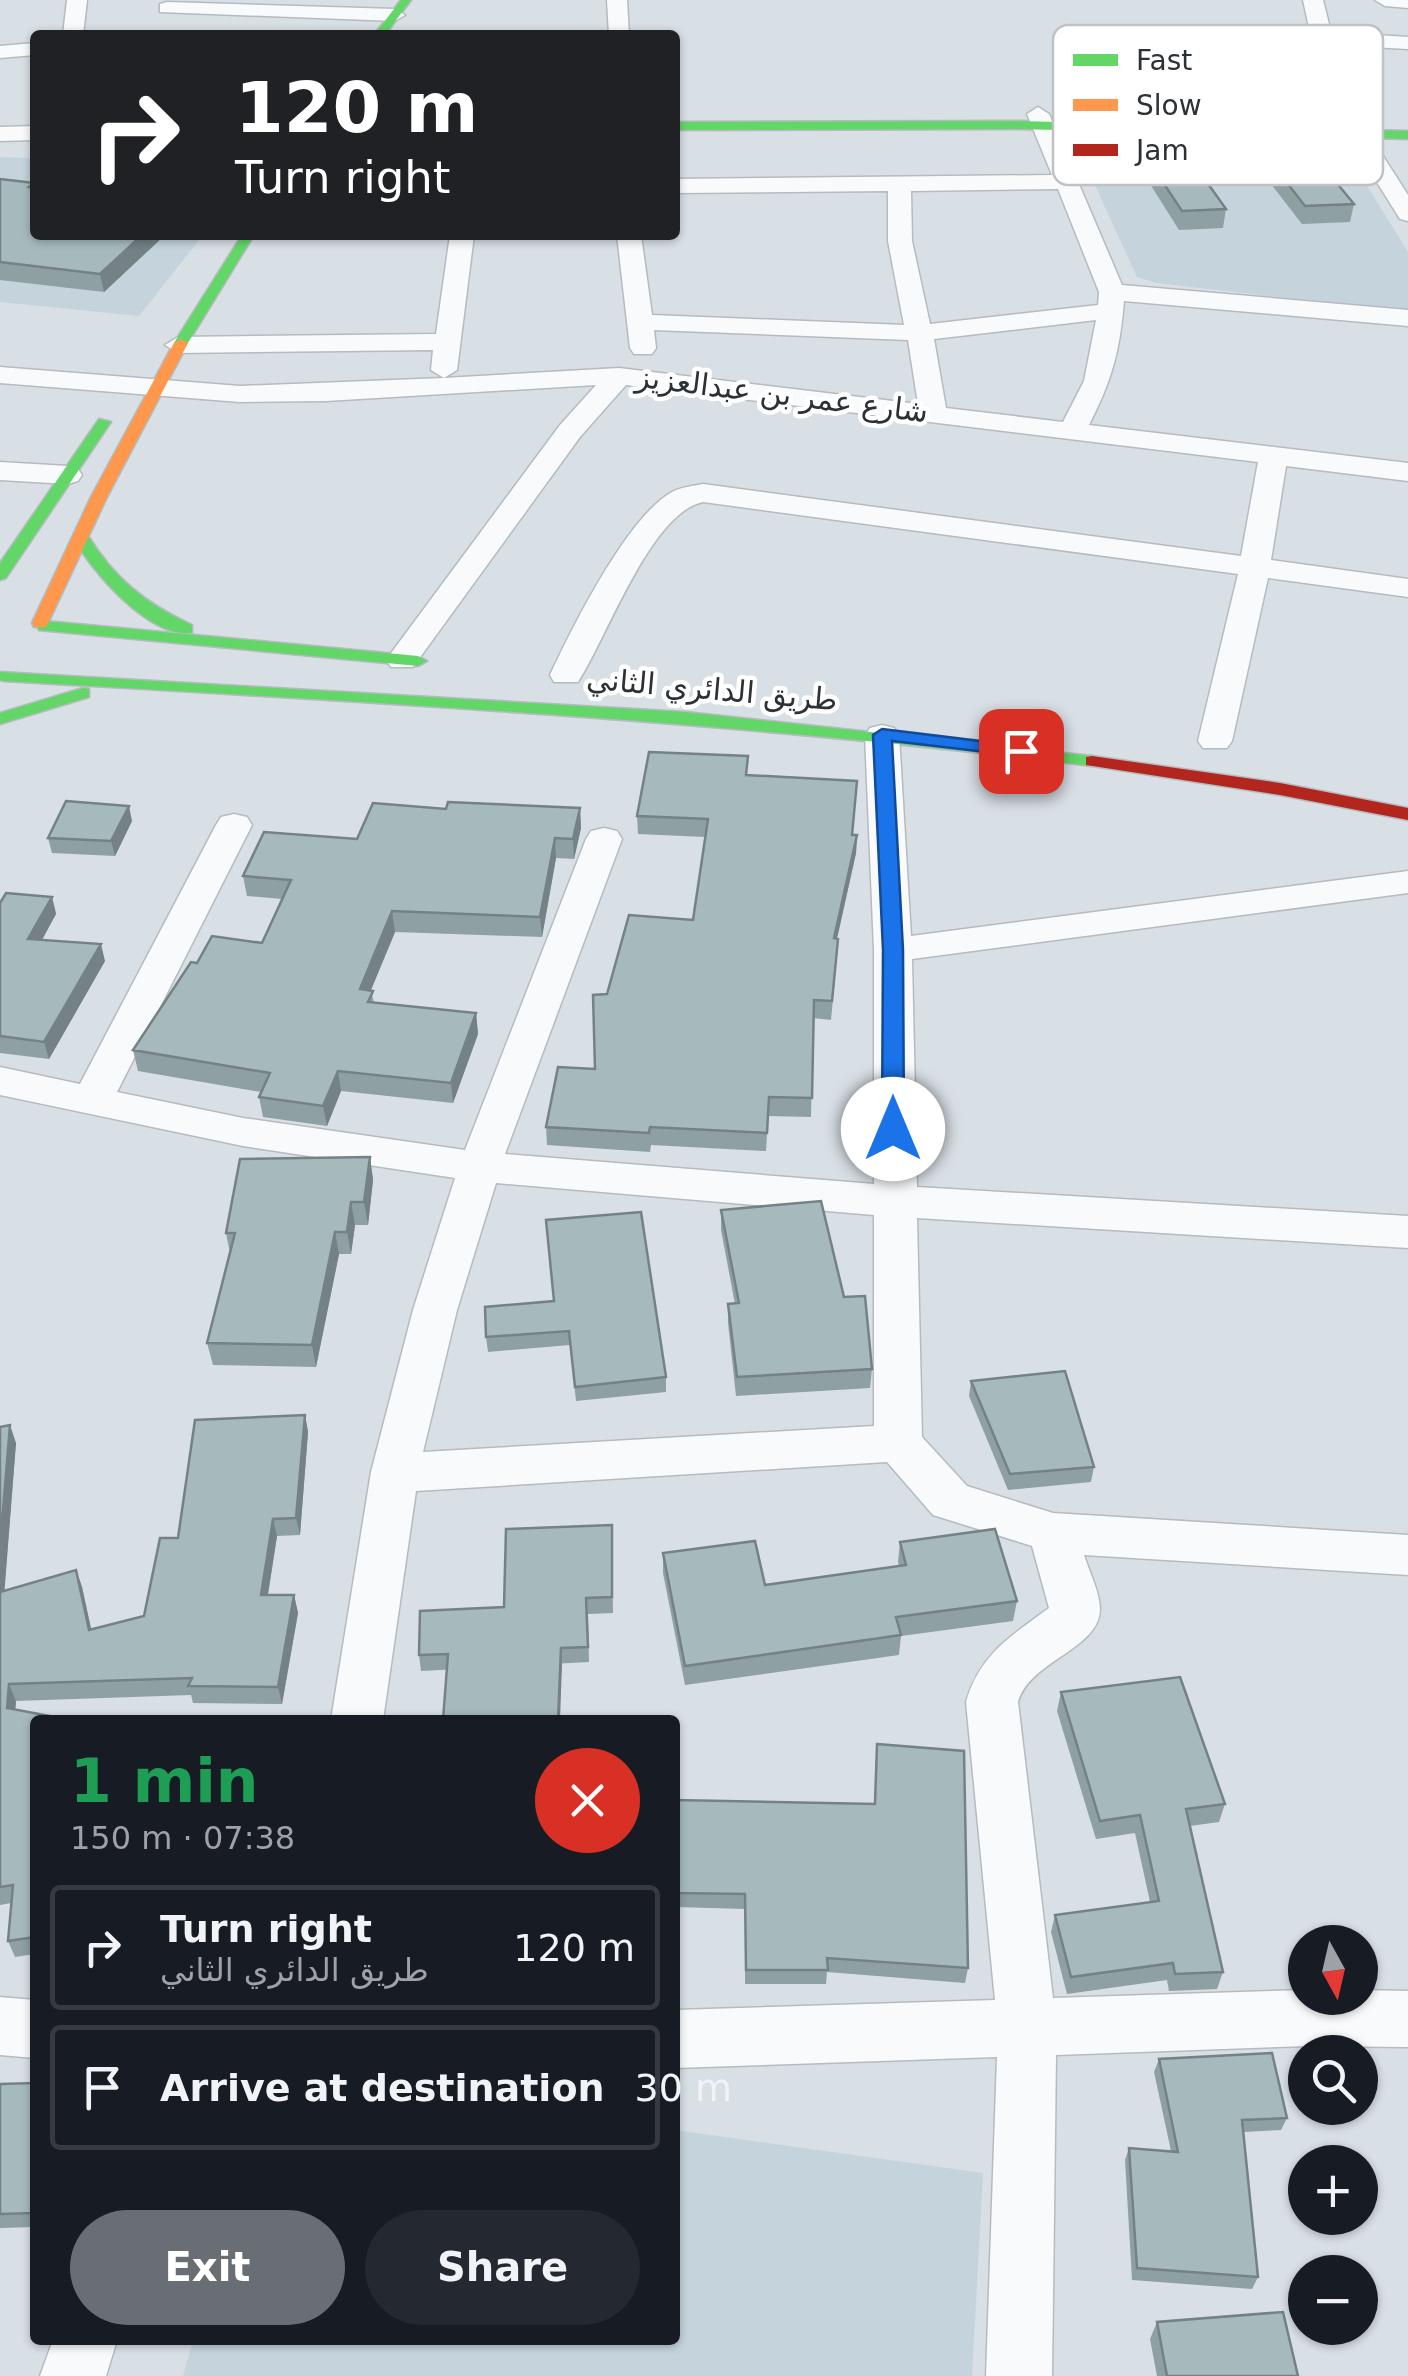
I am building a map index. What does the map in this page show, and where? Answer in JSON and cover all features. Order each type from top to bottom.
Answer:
[{"type":"main road","points":[[399,17],[422,0]]},
{"type":"main road","points":[[680,115],[1053,120]]},
{"type":"main road","points":[[680,126],[1040,120]]},
{"type":"main road","points":[[1383,126],[1408,124]]},
{"type":"main road","points":[[1383,132],[1408,135]]},
{"type":"main road","points":[[43,624],[140,388],[223,240]]},
{"type":"main road","points":[[0,575],[68,475],[140,388],[159,350],[244,240]]},
{"type":"main road","points":[[0,553],[29,535]]},
{"type":"main road","points":[[81,537],[98,570],[135,606],[216,642]]},
{"type":"main road","points":[[12,615],[43,624],[440,663]]},
{"type":"main road","points":[[2,677],[24,670],[49,650],[52,639],[43,624]]},
{"type":"main road","name":"طريق الدائري الثاني","points":[[2,677],[498,702],[882,735],[989,738],[1408,814]]},
{"type":"main road","points":[[0,720],[122,682]]},
{"type":"street","points":[[74,30],[77,0]]},
{"type":"street","points":[[617,0],[619,30]]},
{"type":"street","points":[[1313,0],[1319,25]]},
{"type":"street","points":[[1386,0],[1408,2]]},
{"type":"street","points":[[166,10],[399,17]]},
{"type":"street","points":[[1383,42],[1408,43]]},
{"type":"street","points":[[0,52],[30,49]]},
{"type":"street","points":[[1040,120],[1053,151]]},
{"type":"street","points":[[0,134],[30,133]]},
{"type":"street","points":[[1383,172],[1406,206]]},
{"type":"street","points":[[680,186],[1053,182]]},
{"type":"street","points":[[900,184],[897,223],[929,373],[933,412]]},
{"type":"street","points":[[1067,185],[1111,302],[1108,345],[1098,381],[1072,429]]},
{"type":"street","points":[[443,386],[461,240]]},
{"type":"street","points":[[402,660],[570,431],[633,377],[640,322],[631,240]]},
{"type":"street","points":[[640,322],[918,333],[1111,302],[1408,318]]},
{"type":"street","points":[[159,350],[446,342]]},
{"type":"street","name":"شارع عمر بن عبدالعزيز","points":[[0,375],[140,388],[326,394],[633,377],[1408,472]]},
{"type":"street","points":[[1215,741],[1255,566],[1274,454]]},
{"type":"street","points":[[0,471],[68,475]]},
{"type":"street","points":[[566,675],[578,648],[653,526],[681,499],[694,494],[717,493],[1408,588]]},
{"type":"street","points":[[882,735],[893,950],[898,1443],[950,1501],[1053,1533],[1408,1555]]},
{"type":"street","points":[[93,1098],[234,825]]},
{"type":"street","points":[[358,1715],[394,1473],[438,1301],[478,1167],[604,839]]},
{"type":"street","points":[[893,950],[1408,882]]},
{"type":"street","points":[[0,1080],[243,1132],[478,1167],[893,1201],[1408,1232]]},
{"type":"street","points":[[394,1473],[898,1443]]},
{"type":"street","points":[[1018,2376],[1026,2026],[992,1702],[994,1685],[1006,1668],[1071,1620],[1075,1610],[1053,1533]]},
{"type":"street","points":[[680,2039],[1026,2026],[1408,2019]]},
{"type":"street","points":[[0,2026],[30,2029]]},
{"type":"street","points":[[73,2376],[82,2345]]},
{"type":"shaded area","points":[[0,157],[30,158],[30,240],[199,240],[139,316],[0,302]]},
{"type":"shaded area","points":[[1095,185],[1367,185],[1408,252],[1408,312],[1156,283],[1137,277]]},
{"type":"shaded area","points":[[680,2131],[983,2173],[972,2376],[183,2376],[192,2345],[680,2345]]},
{"type":"building","points":[[0,179],[30,183],[30,240],[137,240],[100,274],[0,262]]},
{"type":"building","points":[[1165,185],[1209,185],[1226,209],[1182,211]]},
{"type":"building","points":[[1289,185],[1338,185],[1354,204],[1305,206]]},
{"type":"building","points":[[649,752],[748,756],[746,775],[857,781],[852,835],[857,835],[834,938],[838,939],[832,1001],[814,1000],[812,1098],[769,1097],[767,1133],[650,1127],[649,1133],[546,1127],[558,1067],[595,1069],[593,995],[607,994],[629,915],[693,920],[708,819],[637,816]]},
{"type":"building","points":[[66,801],[129,806],[111,841],[48,838]]},
{"type":"building","points":[[448,802],[580,808],[573,839],[555,838],[540,917],[392,911],[360,989],[373,991],[368,1002],[476,1013],[451,1083],[338,1071],[323,1106],[259,1097],[270,1073],[133,1050],[191,962],[197,963],[212,936],[262,943],[291,880],[243,876],[264,832],[357,839],[373,803],[446,809]]},
{"type":"building","points":[[6,893],[52,897],[28,939],[101,944],[44,1042],[0,1036],[0,903]]},
{"type":"building","points":[[370,1157],[364,1202],[351,1202],[347,1232],[335,1232],[312,1345],[207,1343],[235,1233],[226,1233],[240,1159]]},
{"type":"building","points":[[821,1201],[844,1297],[865,1296],[872,1369],[737,1377],[728,1304],[739,1303],[721,1210]]},
{"type":"building","points":[[641,1212],[666,1377],[575,1387],[569,1331],[486,1337],[485,1307],[554,1301],[546,1220]]},
{"type":"building","points":[[1065,1371],[1094,1467],[1010,1474],[971,1381]]},
{"type":"building","points":[[305,1415],[296,1518],[273,1519],[261,1595],[294,1595],[278,1687],[188,1686],[192,1678],[9,1684],[7,1708],[44,1715],[30,1715],[30,1938],[8,1941],[13,1885],[0,1887],[0,1592],[76,1570],[89,1630],[144,1616],[160,1538],[178,1538],[195,1420]]},
{"type":"building","points":[[10,1425],[0,1546],[0,1427]]},
{"type":"building","points":[[612,1525],[612,1597],[586,1598],[588,1647],[561,1648],[558,1715],[443,1715],[448,1654],[419,1655],[420,1611],[504,1607],[506,1529]]},
{"type":"building","points":[[995,1529],[1017,1601],[896,1617],[901,1635],[685,1666],[663,1553],[755,1541],[765,1585],[906,1565],[900,1542]]},
{"type":"building","points":[[1180,1677],[1225,1804],[1186,1809],[1223,1972],[1175,1974],[1173,1963],[1071,1977],[1055,1915],[1159,1901],[1140,1815],[1100,1821],[1061,1692]]},
{"type":"building","points":[[877,1744],[964,1751],[968,1968],[827,1958],[828,1970],[746,1970],[745,1894],[680,1893],[680,1800],[875,1804]]},
{"type":"building","points":[[1272,2053],[1287,2118],[1242,2120],[1258,2277],[1137,2268],[1129,2148],[1178,2152],[1159,2059]]},
{"type":"building","points":[[30,2083],[30,2213],[0,2214],[0,2084]]},
{"type":"building","points":[[1283,2312],[1298,2376],[1167,2376],[1157,2322]]},
{"type":"traffic: fast","points":[[383,30],[406,0]]},
{"type":"traffic: fast","points":[[680,126],[1053,126]]},
{"type":"traffic: fast","points":[[1383,134],[1408,135]]},
{"type":"traffic: fast","points":[[181,343],[245,240]]},
{"type":"traffic: fast","points":[[0,575],[104,422]]},
{"type":"traffic: fast","points":[[81,537],[100,569],[124,593],[186,629]]},
{"type":"traffic: fast","points":[[45,626],[418,661]]},
{"type":"traffic: fast","points":[[4,676],[685,718],[1092,761]]},
{"type":"traffic: fast","points":[[0,719],[83,693]]},
{"type":"traffic: slow","points":[[40,623],[99,497],[181,343]]},
{"type":"traffic: jam","points":[[1092,761],[1280,789],[1408,814]]},
{"type":"route","points":[[893,1129],[893,950],[882,735],[1021,751]]}]
